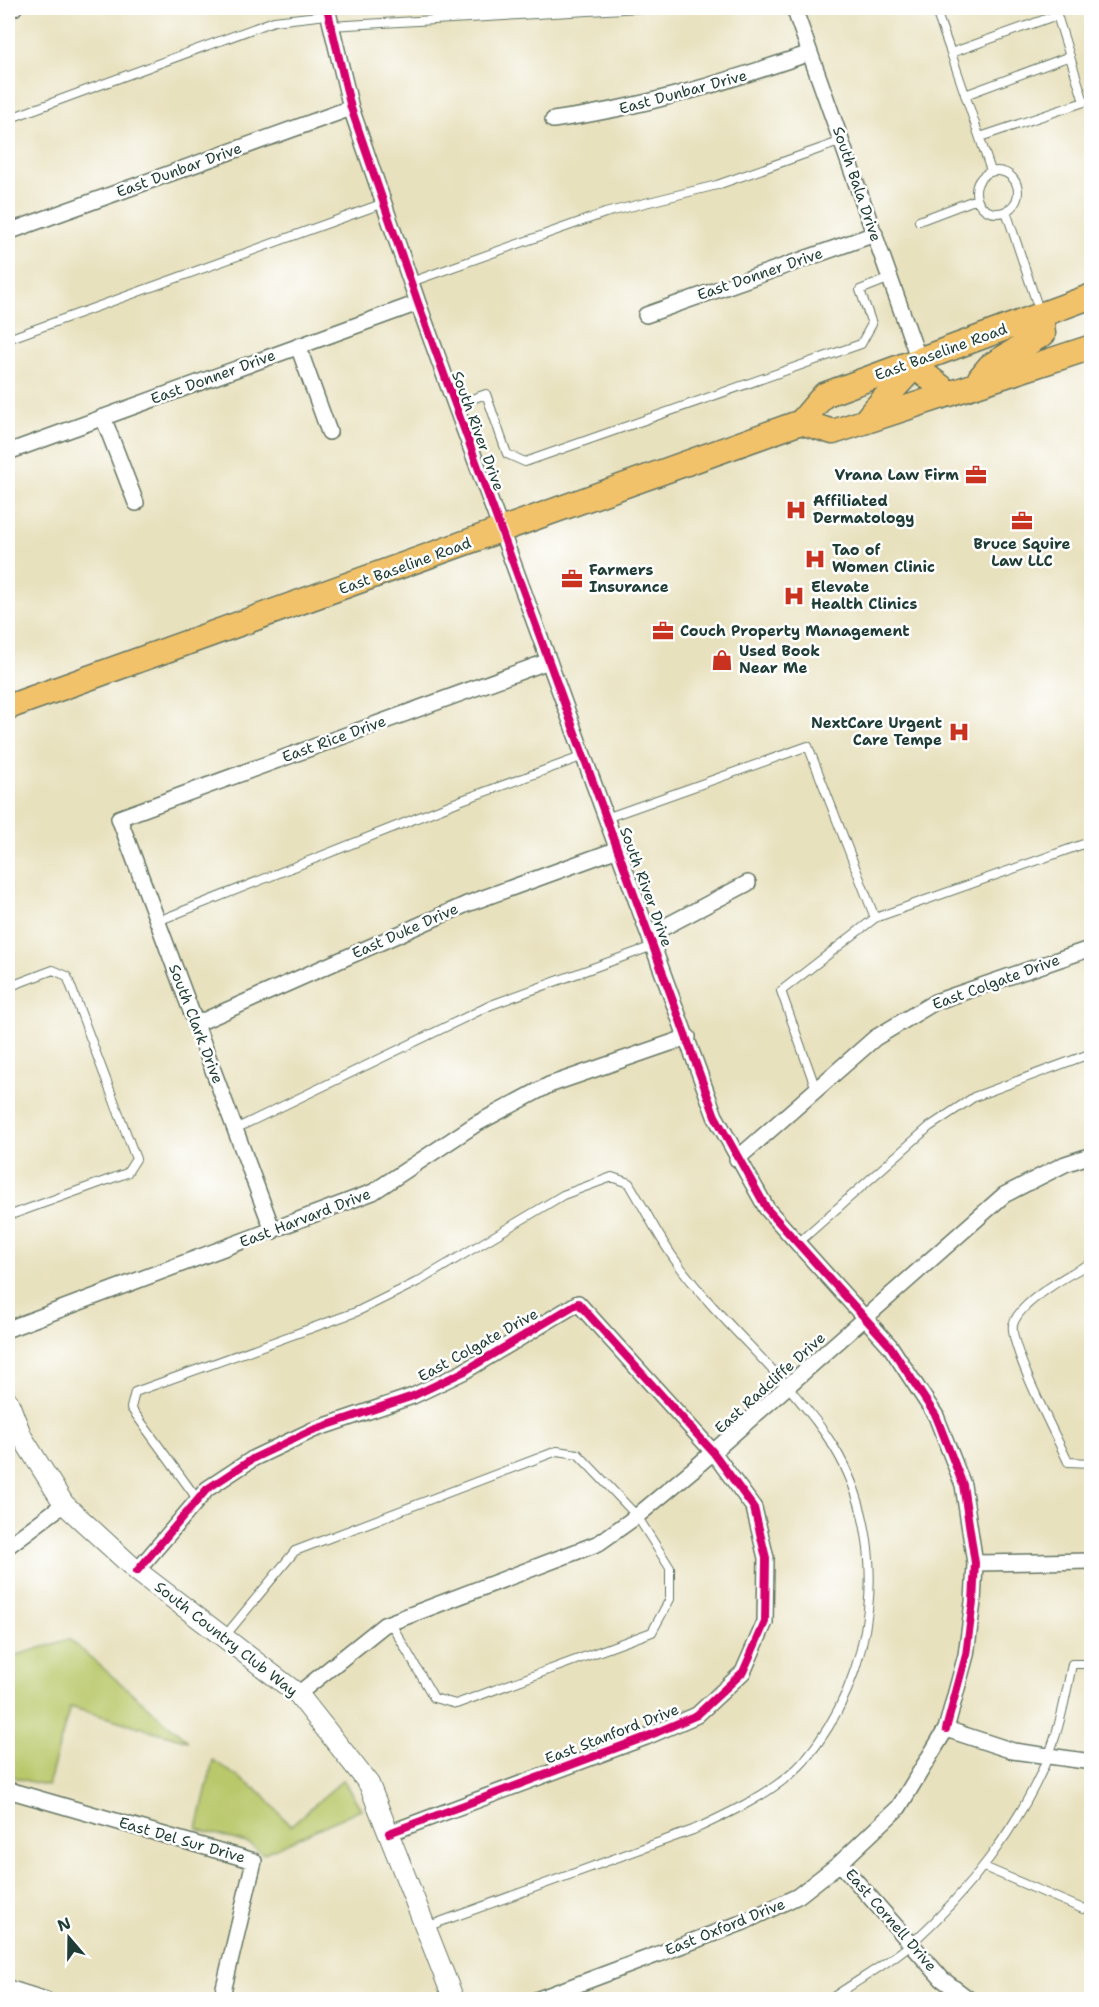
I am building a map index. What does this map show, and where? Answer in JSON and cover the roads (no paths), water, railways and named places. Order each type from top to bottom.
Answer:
[{"type":"main road","name":"East Baseline Road","points":[[8,707],[801,422],[824,395],[1092,296]]},
{"type":"main road","points":[[961,390],[990,366],[1042,334],[1041,315]]},
{"type":"main road","points":[[801,422],[833,432],[1092,347]]},
{"type":"main road","points":[[919,360],[923,373],[961,390]]},
{"type":"main road","points":[[865,422],[881,399],[902,382],[919,360]]},
{"type":"main road","points":[[1009,374],[1074,369],[1092,363]]},
{"type":"street","points":[[8,10],[14,8]]},
{"type":"street","name":"South Bala Drive","points":[[794,8],[919,360]]},
{"type":"street","name":"South River Drive","points":[[328,16],[351,108],[418,303],[715,1116],[767,1209],[890,1346],[936,1416],[963,1485],[975,1563],[966,1655],[946,1729]]},
{"type":"street","name":"East Dunbar Drive","points":[[553,120],[607,113],[722,83],[810,53]]},
{"type":"street","name":"East Dunbar Drive","points":[[8,232],[351,108]]},
{"type":"street","name":"East Donner Drive","points":[[646,315],[875,234]]},
{"type":"street","name":"East Donner Drive","points":[[8,452],[418,303]]},
{"type":"street","points":[[298,346],[329,432]]},
{"type":"street","points":[[103,417],[135,502]]},
{"type":"street","name":"East Rice Drive","points":[[119,818],[549,661]]},
{"type":"street","name":"South Clark Drive","points":[[119,818],[273,1231]]},
{"type":"street","name":"East Duke Drive","points":[[196,1024],[467,903],[618,849]]},
{"type":"street","points":[[651,940],[748,883]]},
{"type":"street","name":"East Colgate Drive","points":[[737,1159],[875,1038],[935,1002],[1092,948]]},
{"type":"street","name":"East Harvard Drive","points":[[8,1329],[373,1192],[476,1124],[549,1086],[688,1037]]},
{"type":"street","name":"East Radcliffe Drive","points":[[298,1694],[390,1622],[599,1543],[637,1516],[713,1452],[1004,1195],[1065,1164],[1092,1155]]},
{"type":"street","name":"East Colgate Drive","points":[[137,1571],[207,1489],[254,1458],[314,1430],[413,1396],[463,1372],[578,1304],[713,1452]]},
{"type":"street","name":"South Country Club Way","points":[[8,1401],[13,1432],[64,1504],[137,1571],[298,1694],[369,1784],[454,2000]]},
{"type":"street","name":"East Stanford Drive","points":[[389,1833],[646,1737],[697,1715],[743,1672],[765,1622],[766,1558],[754,1508],[713,1452]]},
{"type":"street","points":[[8,1546],[64,1504]]},
{"type":"street","points":[[975,1563],[1092,1561]]},
{"type":"street","points":[[946,1729],[1013,1751],[1092,1762]]},
{"type":"street","name":"East Oxford Drive","points":[[536,2000],[744,1922],[798,1896],[840,1863],[899,1807],[946,1729]]},
{"type":"street","name":"East Del Sur Drive","points":[[8,1790],[254,1861],[221,2000]]},
{"type":"street","name":"East Cornell Drive","points":[[840,1863],[942,1979],[970,2000]]},
{"type":"street","points":[[8,1988],[46,2000]]},
{"type":"lane","points":[[8,119],[274,21],[328,16],[641,8]]},
{"type":"lane","points":[[935,8],[992,171]]},
{"type":"lane","points":[[951,53],[1057,11],[1084,102],[980,137]]},
{"type":"lane","points":[[965,94],[1070,56]]},
{"type":"lane","points":[[411,282],[605,213],[717,185],[842,141]]},
{"type":"lane","points":[[992,171],[1005,172],[1015,181],[1018,195],[1016,201],[1006,211],[992,212],[980,205],[977,199],[976,185],[980,179],[992,171]]},
{"type":"lane","points":[[919,221],[977,199]]},
{"type":"lane","points":[[8,339],[384,202]]},
{"type":"lane","points":[[1006,211],[1041,315]]},
{"type":"lane","points":[[455,405],[486,394],[507,454],[525,462],[861,344],[872,324],[860,290],[890,278]]},
{"type":"lane","points":[[606,818],[808,746],[875,918]]},
{"type":"lane","points":[[158,921],[462,800],[584,756]]},
{"type":"lane","points":[[816,1089],[781,991],[875,918],[1092,841]]},
{"type":"lane","points":[[236,1129],[491,1005],[651,940]]},
{"type":"lane","points":[[8,987],[53,970],[68,976],[136,1159],[127,1173],[8,1216]]},
{"type":"lane","points":[[798,1243],[930,1127],[974,1097],[1092,1053]]},
{"type":"lane","points":[[198,1500],[131,1408],[135,1392],[356,1312],[419,1281],[563,1195],[612,1177],[629,1183],[678,1264],[786,1387],[833,1447],[850,1480],[866,1532],[870,1582],[866,1630],[853,1678],[832,1722],[803,1762],[767,1790],[732,1812],[693,1830],[424,1928]]},
{"type":"lane","points":[[1092,1263],[1067,1274],[1019,1313],[1013,1326],[1016,1347],[1068,1462],[1092,1463]]},
{"type":"lane","points":[[224,1638],[295,1551],[557,1451],[578,1455],[637,1516],[670,1568],[670,1599],[652,1632],[456,1704],[434,1698],[390,1622]]},
{"type":"lane","points":[[830,2000],[911,1944],[984,1867],[1019,1812],[1048,1757],[1063,1711],[1072,1664],[1092,1664]]},
{"type":"lane","points":[[984,1867],[1083,1909],[1092,1906]]},
{"type":"place","name":"Vrana Law Firm","points":[[976,475]]},
{"type":"place","name":"Affiliated Dermatology","points":[[796,510]]},
{"type":"place","name":"Bruce Squire Law LLC","points":[[1022,521]]},
{"type":"place","name":"Tao of Women Clinic","points":[[815,559]]},
{"type":"place","name":"Farmers Insurance","points":[[572,579]]},
{"type":"place","name":"Elevate Health Clinics","points":[[794,596]]},
{"type":"place","name":"Couch Property Management","points":[[663,631]]},
{"type":"place","name":"Used Book Near Me","points":[[722,660]]},
{"type":"place","name":"NextCare Urgent Care Tempe","points":[[959,732]]}]
